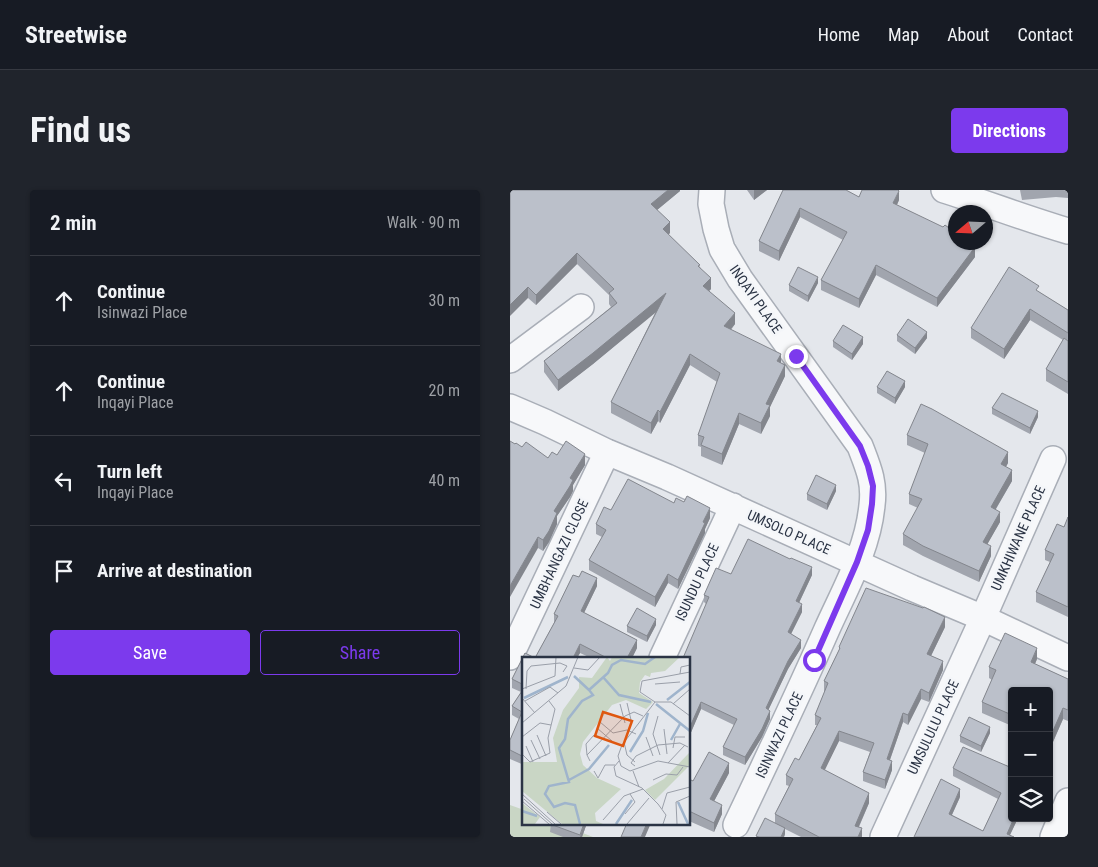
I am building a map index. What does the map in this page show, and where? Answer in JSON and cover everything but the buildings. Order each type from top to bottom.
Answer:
[{"type":"street","name":"INQAYI PLACE","points":[[712,190],[711,204],[722,249],[740,279],[860,446],[863,453],[873,486],[868,530],[857,562]]},
{"type":"street","points":[[944,190],[976,195],[1049,226],[1068,231]]},
{"type":"street","points":[[510,360],[580,307]]},
{"type":"street","name":"UMSOLO PLACE","points":[[510,407],[607,452],[983,618],[1068,658]]},
{"type":"street","name":"UMBHANGAZI CLOSE","points":[[510,657],[607,452]]},
{"type":"street","name":"UMKHIWANE PLACE","points":[[983,618],[1053,459]]},
{"type":"street","name":"ISUNDU PLACE","points":[[662,657],[732,506]]},
{"type":"street","name":"ISINWAZI PLACE","points":[[736,825],[857,562]]},
{"type":"street","name":"UMSULULU PLACE","points":[[883,837],[983,618]]},
{"type":"street","points":[[1053,837],[1068,801]]},
{"type":"green space","points":[[510,805],[522,809],[522,824],[560,824],[593,837],[510,837]]},
{"type":"route","points":[[796,356],[860,446],[873,486],[868,530],[857,562],[814,660]]}]
